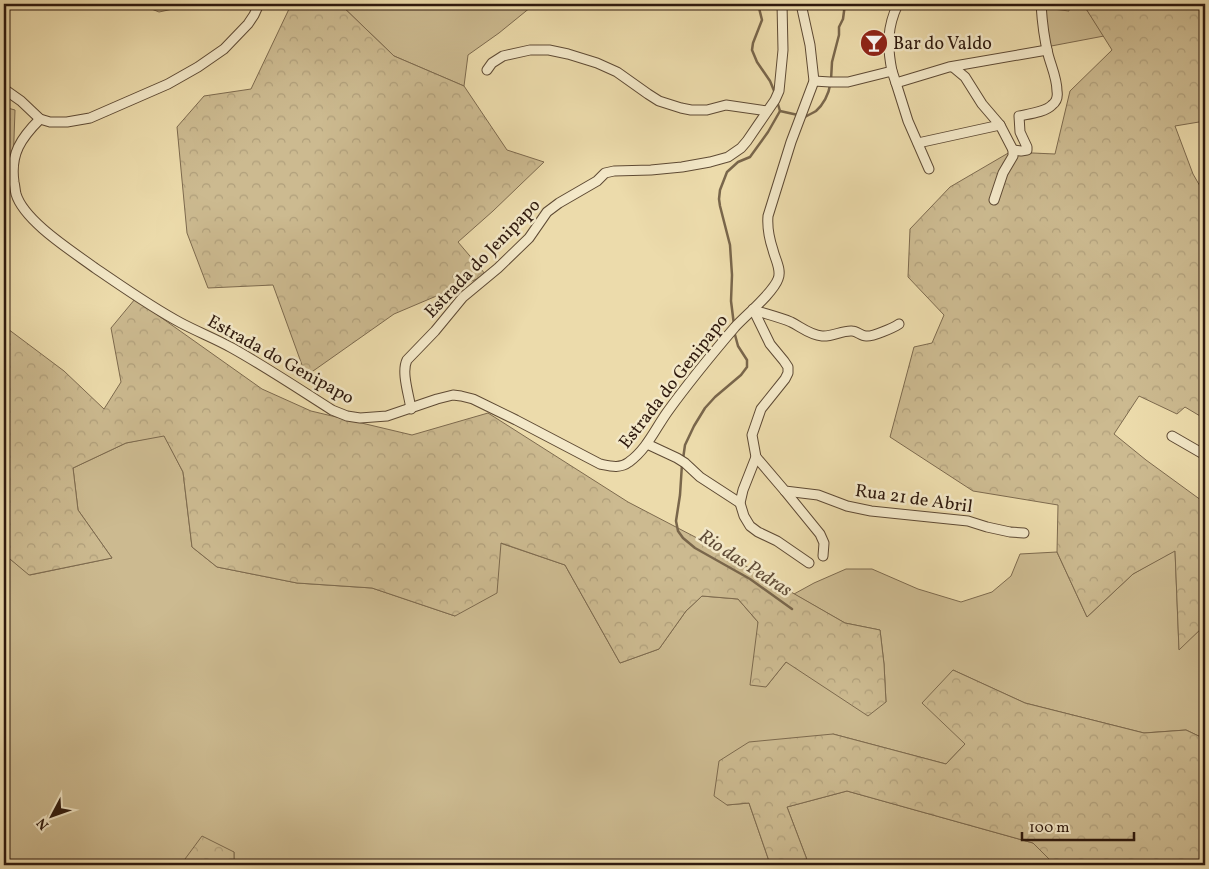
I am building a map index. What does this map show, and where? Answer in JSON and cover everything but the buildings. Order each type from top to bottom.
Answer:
[{"type":"street","points":[[4,89],[40,119],[50,122],[67,122],[90,118],[175,80],[198,67],[224,49],[248,24],[258,4]]},
{"type":"street","name":"Estrada do Jenipapo","points":[[411,409],[404,372],[407,360],[435,331],[463,297],[498,268],[529,238],[547,212],[598,181],[607,172],[682,167],[710,162],[728,157],[748,141],[779,91],[783,50],[782,4]]},
{"type":"street","name":"Estrada do Genipapo","points":[[40,119],[25,134],[16,150],[13,175],[20,203],[29,215],[58,241],[132,294],[182,324],[218,340],[332,410],[347,416],[373,418],[387,416],[436,399],[453,395],[461,396],[473,399],[600,464],[620,467],[627,464],[640,453],[691,381],[736,327],[772,290],[779,279],[779,269],[767,225],[768,216],[791,142],[814,80],[810,45],[801,4]]},
{"type":"street","points":[[898,4],[890,23],[888,53],[908,121],[929,169]]},
{"type":"street","points":[[1013,150],[1024,151],[1027,147],[1020,132],[1019,116],[1048,108],[1053,105],[1058,94],[1047,50],[1041,4]]},
{"type":"street","points":[[487,70],[492,63],[502,56],[530,50],[549,50],[568,54],[617,72],[659,101],[681,108],[707,110],[726,105],[767,111]]},
{"type":"street","points":[[896,83],[952,67],[1047,50]]},
{"type":"street","points":[[952,67],[965,77],[982,104],[1000,125],[1013,150],[1013,156],[1003,172],[994,200]]},
{"type":"street","points":[[814,80],[848,82],[892,71]]},
{"type":"street","points":[[918,143],[1000,125]]},
{"type":"street","points":[[753,310],[792,322],[810,333],[821,336],[854,331],[869,336],[898,324]]},
{"type":"street","points":[[753,310],[770,344],[788,367],[785,380],[758,416],[752,435],[756,457],[820,534],[824,543],[823,556]]},
{"type":"street","points":[[1172,436],[1205,455]]},
{"type":"street","points":[[647,444],[677,458],[700,478],[740,503]]},
{"type":"street","points":[[756,457],[740,503],[744,516],[750,526],[758,532],[777,541],[809,563]]},
{"type":"street","name":"Rua 21 de Abril","points":[[785,491],[818,495],[847,506],[871,511],[968,521],[1024,534]]},
{"type":"green space","points":[[139,4],[176,4],[173,9],[159,12]]},
{"type":"green space","points":[[306,4],[340,4],[394,56],[464,86],[507,150],[544,162],[458,242],[486,275],[394,314],[306,376],[273,285],[208,288],[187,233],[177,127],[204,96],[251,89],[289,9]]},
{"type":"green space","points":[[340,4],[532,4],[531,7],[499,33],[468,55],[464,86],[394,56]]},
{"type":"green space","points":[[1069,4],[1083,4],[1104,36],[1046,47],[1045,8],[1069,11]]},
{"type":"green space","points":[[1083,4],[1205,4],[1205,121],[1175,126],[1193,174],[1205,193],[1205,419],[1185,407],[1177,414],[1139,396],[1114,434],[1205,503],[1205,625],[1179,650],[1175,551],[1133,574],[1087,617],[1057,552],[1058,505],[973,491],[890,437],[914,347],[932,343],[944,315],[908,277],[910,229],[950,187],[1010,152],[1055,154],[1070,91],[1112,50]]},
{"type":"green space","points":[[4,107],[15,110],[13,167],[4,235]]},
{"type":"green space","points":[[135,299],[262,389],[311,411],[412,435],[488,413],[628,502],[697,538],[845,623],[880,630],[886,702],[868,716],[786,662],[766,687],[750,685],[758,622],[738,599],[702,596],[686,611],[659,649],[620,663],[565,565],[501,543],[497,593],[455,616],[372,588],[297,583],[217,567],[192,547],[183,472],[164,436],[126,443],[73,468],[78,510],[112,558],[29,575],[4,554],[4,326],[64,371],[104,409],[121,382],[111,328]]},
{"type":"green space","points":[[164,435],[183,472],[192,547],[217,567],[297,583],[372,588],[455,616],[500,543],[565,565],[620,663],[659,649],[686,611],[702,596],[738,599],[758,622],[766,687],[786,662],[886,702],[880,630],[845,623],[794,594],[846,569],[872,569],[918,589],[961,602],[992,592],[1011,576],[1020,554],[1057,552],[1087,617],[1133,574],[1175,550],[1179,649],[1205,625],[1205,739],[1186,730],[1144,733],[1025,703],[953,670],[965,744],[946,764],[833,734],[727,805],[749,803],[772,865],[234,865],[234,852],[185,859],[182,865],[4,865],[4,554],[30,575],[112,558],[78,510],[73,468],[126,443]]},
{"type":"green space","points":[[953,670],[1025,703],[1144,733],[1186,730],[1205,739],[1205,865],[1055,865],[1033,843],[847,791],[787,807],[809,865],[772,865],[749,803],[727,805],[714,796],[719,761],[749,742],[833,734],[946,764],[965,744],[922,703]]},
{"type":"green space","points":[[847,791],[1033,843],[1055,865],[809,865],[787,807]]},
{"type":"green space","points":[[202,836],[234,852],[234,865],[182,865]]},
{"type":"waterway","name":"Rio das Pedras","points":[[758,4],[762,20],[752,50],[775,93]]},
{"type":"waterway","name":"Rio das Pedras","points":[[831,80],[832,62],[845,4]]},
{"type":"waterway","name":"Rio das Pedras","points":[[803,116],[805,117],[819,109],[827,96],[830,85]]},
{"type":"waterway","name":"Rio das Pedras","points":[[734,325],[731,301],[730,245],[720,206],[720,190],[727,172],[738,162],[750,157],[768,132],[780,111],[777,101]]},
{"type":"waterway","name":"Rio das Pedras","points":[[780,111],[798,115]]},
{"type":"waterway","name":"Rio das Pedras","points":[[683,459],[685,445],[705,408],[741,375],[747,367],[747,360],[738,346],[734,331]]},
{"type":"waterway","name":"Rio das Pedras","points":[[682,464],[676,521],[678,531],[683,538],[695,548],[750,579],[792,609]]},
{"type":"place","name":"Bar do Valdo","points":[[874,43]]}]
